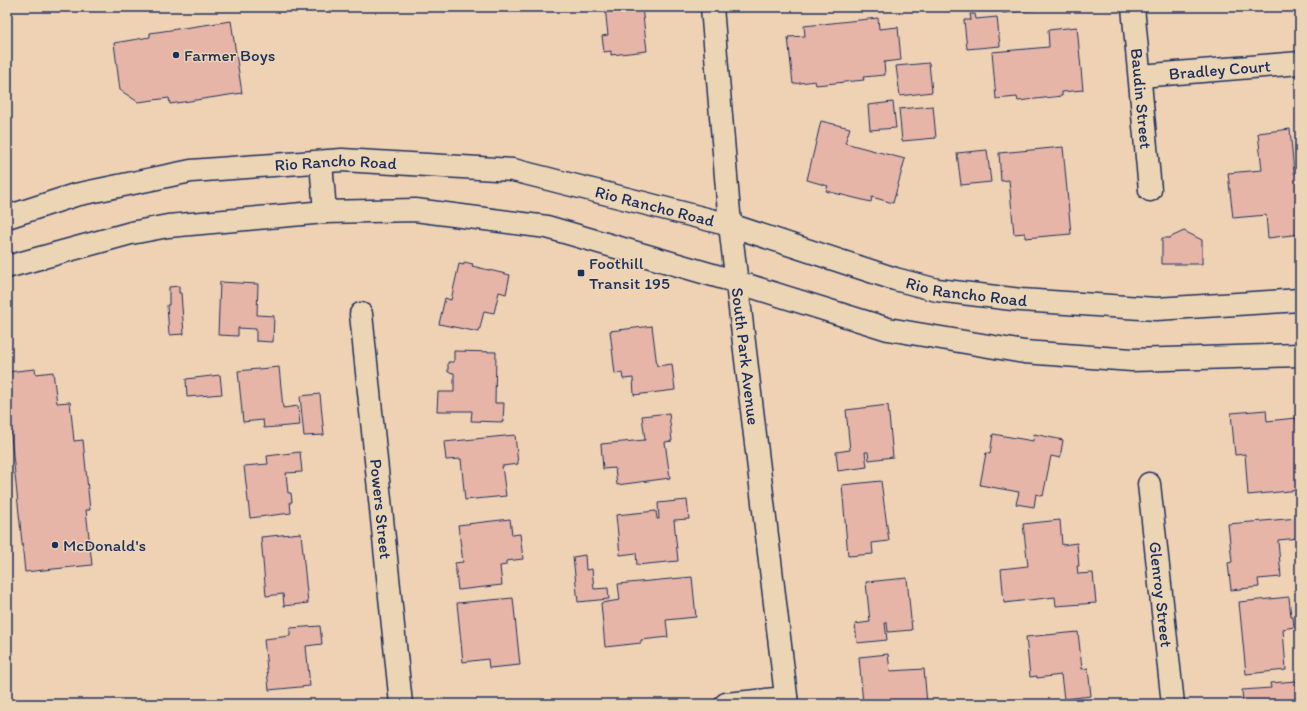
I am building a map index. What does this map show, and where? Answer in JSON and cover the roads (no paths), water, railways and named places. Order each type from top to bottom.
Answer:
[{"type":"main road","name":"South Park Avenue","points":[[712,7],[730,225],[786,701]]},
{"type":"main road","name":"Baudin Street","points":[[1133,7],[1150,190]]},
{"type":"main road","name":"Bradley Court","points":[[1140,76],[1300,63]]},
{"type":"main road","name":"Rio Rancho Road","points":[[7,217],[75,195],[191,171],[342,160],[513,170],[730,225],[895,279],[937,290],[1021,300],[1156,309],[1300,300]]},
{"type":"main road","points":[[321,162],[325,212]]},
{"type":"main road","points":[[7,268],[131,233],[168,226],[325,212],[415,210],[548,227],[737,282],[888,329],[1024,352],[1132,360],[1300,355]]},
{"type":"main road","name":"Powers Street","points":[[361,314],[401,704]]},
{"type":"main road","name":"Glenroy Street","points":[[1149,484],[1173,704]]},
{"type":"main road","points":[[726,704],[786,701]]},
{"type":"place","name":"Farmer Boys","points":[[176,55]]},
{"type":"place","name":"Foothill Transit 195","points":[[581,273]]},
{"type":"place","name":"McDonald's","points":[[55,545]]}]
